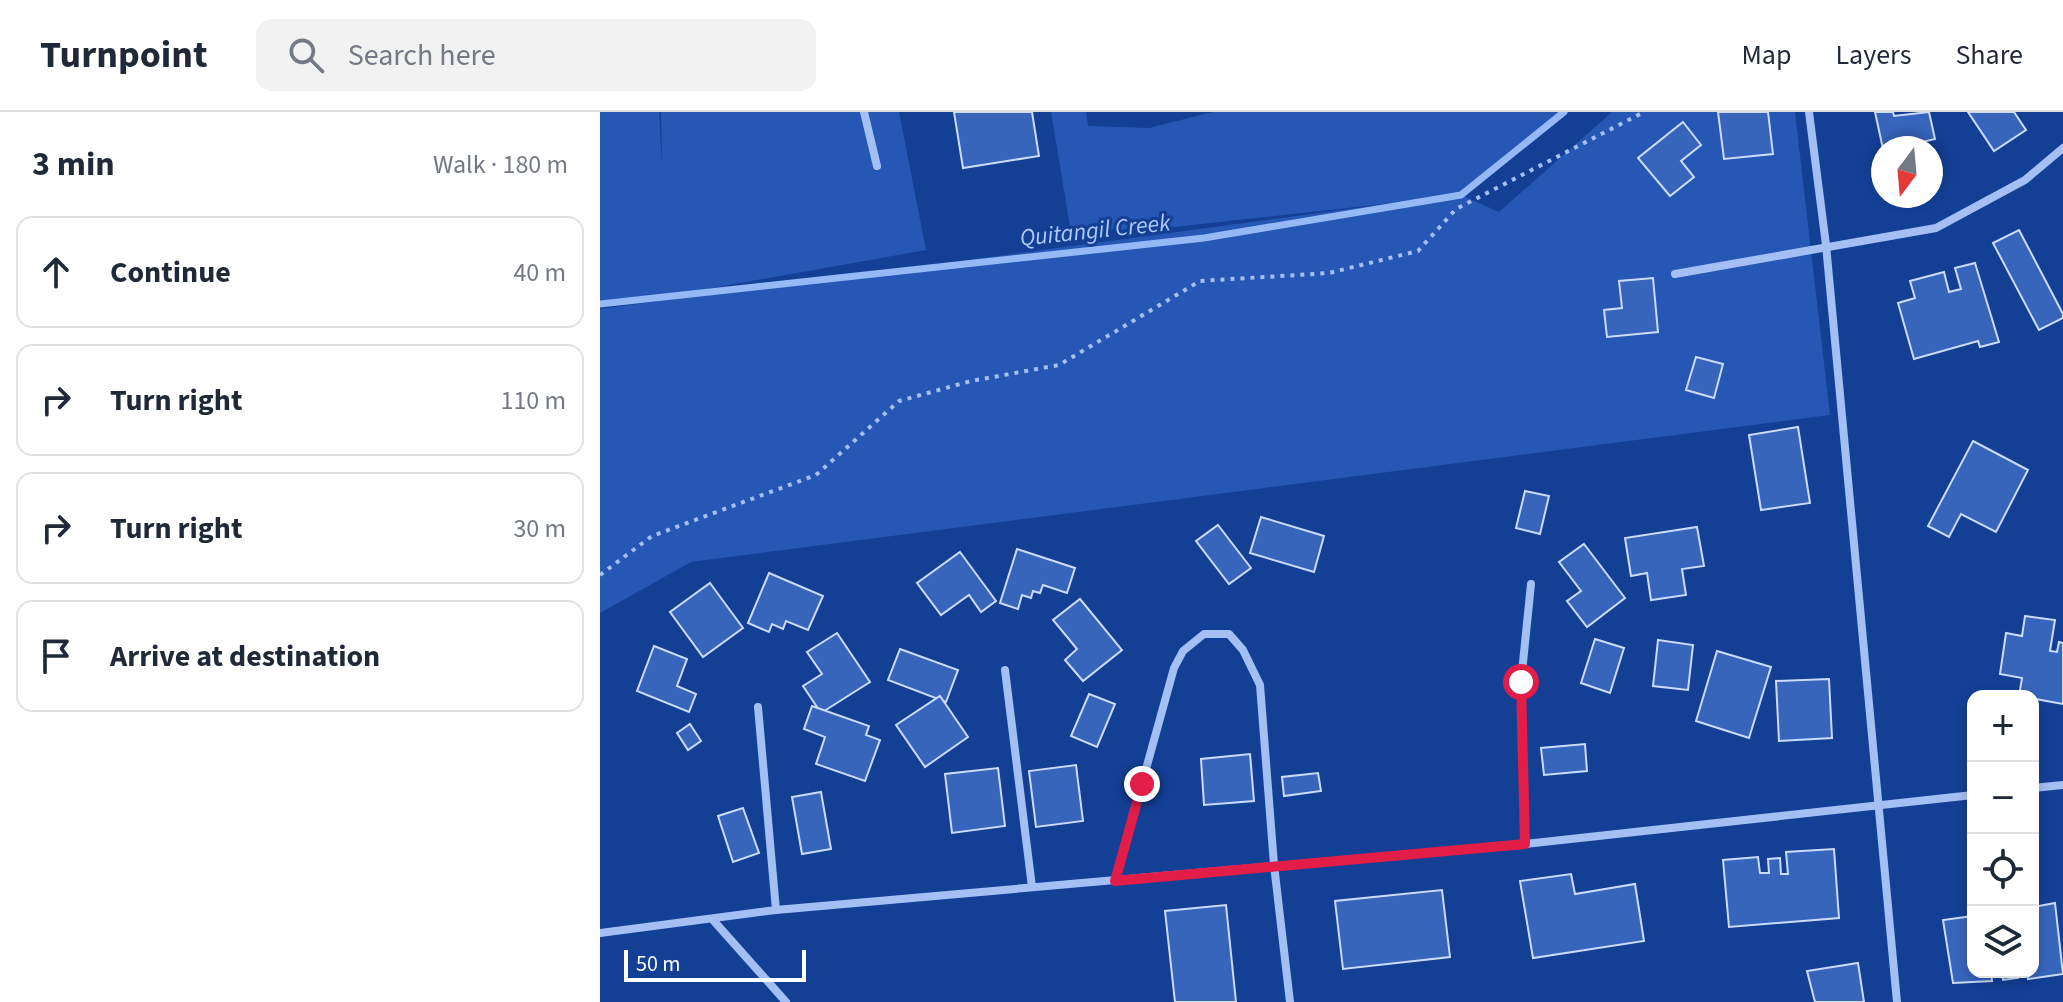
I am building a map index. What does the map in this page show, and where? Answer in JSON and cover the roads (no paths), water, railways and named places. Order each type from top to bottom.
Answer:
[{"type":"street","points":[[864,112],[877,166]]},
{"type":"street","points":[[1809,112],[1826,245],[1897,1002]]},
{"type":"street","points":[[1675,274],[1936,228],[2025,180],[2063,148]]},
{"type":"street","points":[[1525,844],[1521,682],[1531,584]]},
{"type":"street","points":[[1115,881],[1174,668],[1183,651],[1204,634],[1229,634],[1243,650],[1260,685],[1274,865],[1290,1002]]},
{"type":"street","points":[[1005,670],[1032,887]]},
{"type":"street","points":[[758,707],[776,910]]},
{"type":"street","points":[[2039,787],[2063,785]]},
{"type":"street","points":[[600,933],[776,910],[1525,844],[1967,796]]},
{"type":"street","points":[[713,920],[786,1002]]},
{"type":"waterway","name":"Quitangil Creek","points":[[600,304],[1204,238],[1461,195],[1564,112]]}]
